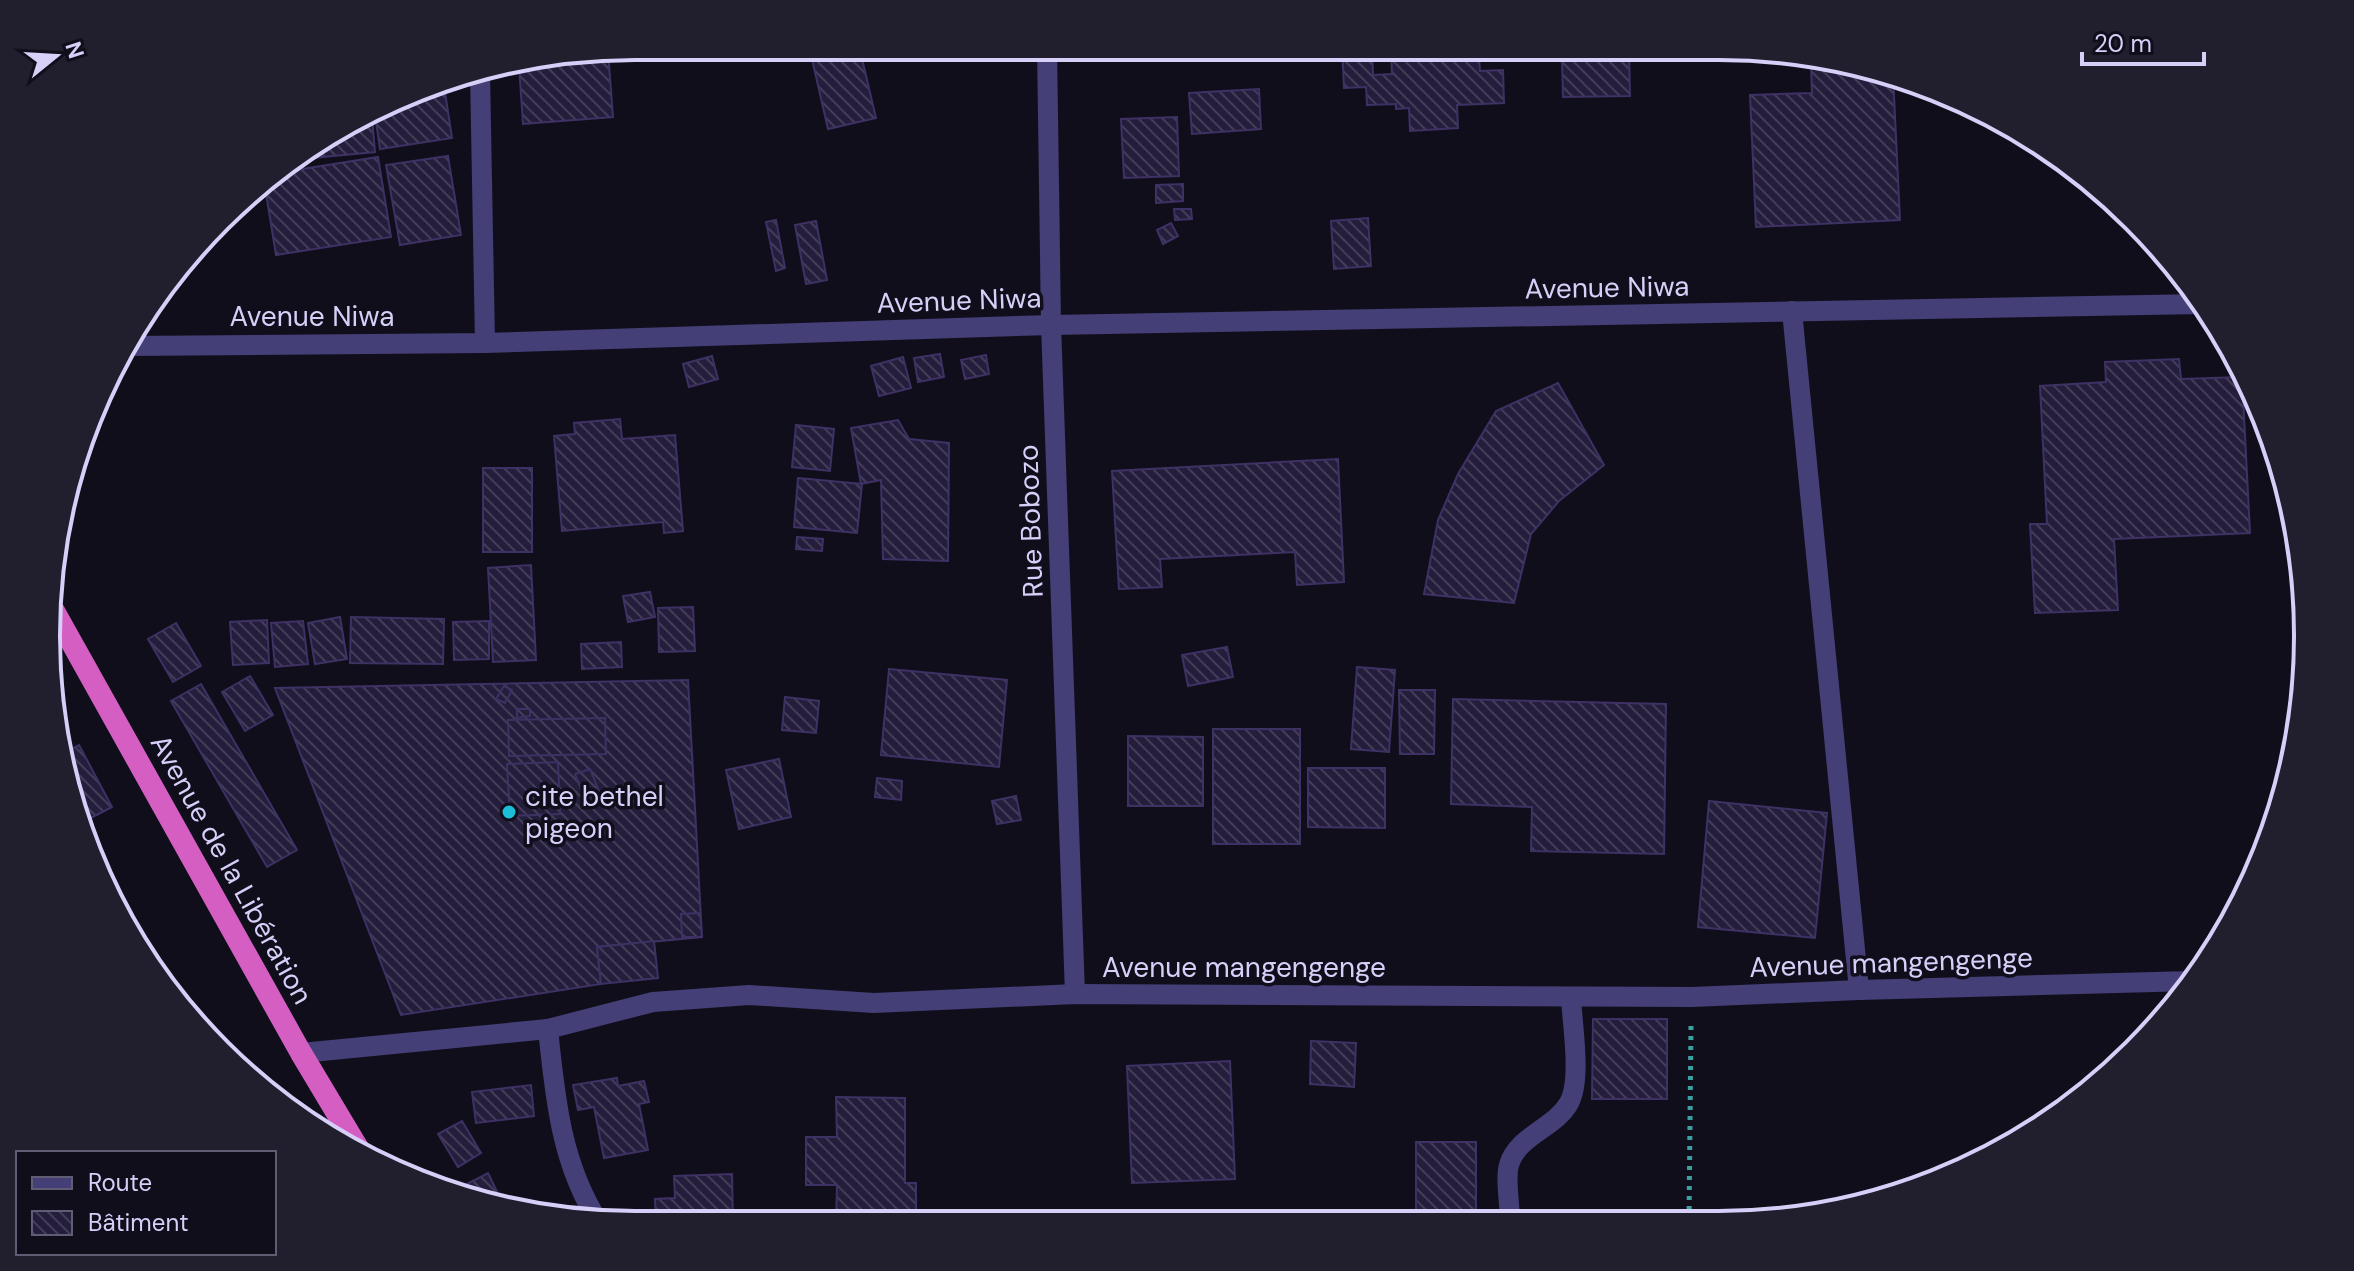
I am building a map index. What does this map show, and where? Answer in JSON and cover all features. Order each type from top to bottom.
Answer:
[{"type":"highway","name":"Avenue de la Libération","points":[[60,622],[350,1135]]},
{"type":"street","name":"Rue Bobozo","points":[[1047,60],[1051,325],[1075,994]]},
{"type":"street","points":[[480,82],[485,343]]},
{"type":"street","name":"Avenue Niwa","points":[[138,346],[485,343],[1051,325],[2189,304]]},
{"type":"street","points":[[1792,311],[1859,990]]},
{"type":"street","name":"Avenue mangengenge","points":[[301,1053],[548,1029],[653,1002],[749,995],[874,1003],[1075,994],[1692,997],[2178,981]]},
{"type":"street","points":[[1510,1211],[1509,1165],[1519,1146],[1549,1124],[1569,1102],[1575,1079],[1571,997]]},
{"type":"street","points":[[548,1029],[555,1104],[569,1161],[593,1209]]},
{"type":"path","points":[[1689,1211],[1692,997]]},
{"type":"building","points":[[812,60],[862,60],[876,118],[828,129]]},
{"type":"building","points":[[1343,60],[1372,60],[1373,75],[1392,74],[1391,60],[1479,60],[1480,71],[1503,70],[1504,103],[1457,105],[1458,128],[1410,131],[1409,108],[1396,109],[1396,104],[1367,105],[1366,87],[1344,88]]},
{"type":"building","points":[[1562,60],[1629,60],[1630,96],[1563,97]]},
{"type":"building","points":[[609,61],[613,117],[523,124],[519,72]]},
{"type":"building","points":[[1811,68],[1894,88],[1900,220],[1756,227],[1750,95],[1812,93]]},
{"type":"building","points":[[1259,89],[1261,129],[1192,134],[1189,93]]},
{"type":"building","points":[[445,93],[452,138],[380,149],[376,122]]},
{"type":"building","points":[[1177,117],[1179,176],[1124,178],[1121,119]]},
{"type":"building","points":[[373,124],[375,152],[315,158]]},
{"type":"building","points":[[448,156],[461,235],[400,245],[386,165]]},
{"type":"building","points":[[378,157],[391,237],[276,255],[266,195],[298,170]]},
{"type":"building","points":[[1183,184],[1183,201],[1156,203],[1156,185]]},
{"type":"building","points":[[1174,209],[1191,209],[1192,219],[1175,220]]},
{"type":"building","points":[[1368,218],[1371,266],[1334,269],[1331,221]]},
{"type":"building","points":[[776,220],[785,268],[776,271],[766,222]]},
{"type":"building","points":[[816,221],[827,280],[806,284],[795,225]]},
{"type":"building","points":[[1171,223],[1178,236],[1163,244],[1157,230]]},
{"type":"building","points":[[940,354],[944,377],[918,382],[914,358]]},
{"type":"building","points":[[986,355],[989,374],[965,379],[961,360]]},
{"type":"building","points":[[712,356],[718,379],[689,387],[683,364]]},
{"type":"building","points":[[903,357],[911,388],[879,396],[871,366]]},
{"type":"building","points":[[2179,359],[2181,379],[2233,377],[2243,399],[2250,533],[2114,539],[2118,610],[2035,613],[2030,524],[2047,524],[2040,386],[2106,382],[2105,362]]},
{"type":"building","points":[[1558,383],[1604,465],[1559,501],[1531,534],[1514,603],[1424,594],[1438,520],[1458,474],[1496,411]]},
{"type":"building","points":[[620,419],[622,439],[675,435],[683,531],[664,533],[663,522],[562,531],[554,436],[575,434],[574,423]]},
{"type":"building","points":[[898,420],[909,439],[949,443],[948,561],[883,559],[881,480],[861,484],[851,428]]},
{"type":"building","points":[[796,425],[834,429],[830,471],[792,467]]},
{"type":"building","points":[[1338,459],[1344,582],[1297,585],[1295,552],[1160,559],[1162,587],[1119,589],[1112,471]]},
{"type":"building","points":[[483,468],[532,468],[532,552],[483,552]]},
{"type":"building","points":[[798,478],[862,484],[857,533],[794,527]]},
{"type":"building","points":[[797,537],[823,539],[822,551],[796,549]]},
{"type":"building","points":[[531,565],[536,660],[493,662],[488,568]]},
{"type":"building","points":[[650,592],[655,617],[628,622],[623,596]]},
{"type":"building","points":[[693,607],[695,651],[659,652],[658,608]]},
{"type":"building","points":[[340,617],[347,659],[315,664],[308,623]]},
{"type":"building","points":[[351,617],[444,619],[443,664],[350,663]]},
{"type":"building","points":[[267,620],[269,663],[233,665],[230,622]]},
{"type":"building","points":[[303,621],[308,664],[275,667],[271,623]]},
{"type":"building","points":[[489,621],[489,659],[454,660],[453,622]]},
{"type":"building","points":[[176,623],[201,666],[173,682],[148,639]]},
{"type":"building","points":[[621,642],[622,667],[582,669],[581,644]]},
{"type":"building","points":[[1227,647],[1233,677],[1188,686],[1182,655]]},
{"type":"building","points":[[1357,667],[1395,670],[1389,752],[1351,749]]},
{"type":"building","points":[[889,669],[1007,680],[999,767],[881,755]]},
{"type":"building","points":[[250,676],[273,715],[245,731],[222,692]]},
{"type":"building","name":"cite bethel pigeon","points":[[688,680],[702,937],[597,947],[601,984],[401,1015],[275,688]]},
{"type":"building","points":[[201,684],[297,850],[267,867],[171,701]]},
{"type":"building","points":[[504,686],[512,690],[505,703],[496,699]]},
{"type":"building","points":[[1399,690],[1435,690],[1434,754],[1400,754]]},
{"type":"building","points":[[785,697],[819,701],[816,733],[782,730]]},
{"type":"building","points":[[1453,699],[1666,704],[1664,854],[1531,851],[1532,807],[1451,804]]},
{"type":"building","points":[[517,709],[530,709],[530,716],[517,718]]},
{"type":"building","points":[[605,718],[606,754],[509,756],[508,720]]},
{"type":"building","points":[[1213,729],[1300,729],[1300,844],[1213,844]]},
{"type":"building","points":[[1128,736],[1203,737],[1203,806],[1128,806]]},
{"type":"building","points":[[79,745],[112,807],[90,818],[80,784],[71,749]]},
{"type":"building","points":[[779,759],[791,817],[739,829],[726,770]]},
{"type":"building","points":[[558,762],[560,814],[510,816],[507,764]]},
{"type":"building","points":[[1308,768],[1385,768],[1385,828],[1308,827]]},
{"type":"building","points":[[590,769],[600,794],[585,799],[575,774]]},
{"type":"building","points":[[877,778],[902,781],[901,800],[875,797]]},
{"type":"building","points":[[1016,796],[1021,820],[997,824],[992,801]]},
{"type":"building","points":[[1709,801],[1827,813],[1815,938],[1698,927]]},
{"type":"building","points":[[700,913],[702,937],[682,937],[681,914]]},
{"type":"building","points":[[654,941],[658,978],[601,984],[597,947]]},
{"type":"building","points":[[1593,1019],[1667,1019],[1667,1099],[1592,1099]]},
{"type":"building","points":[[1311,1041],[1356,1043],[1354,1087],[1310,1084]]},
{"type":"building","points":[[1230,1061],[1235,1179],[1132,1183],[1127,1066]]},
{"type":"building","points":[[617,1078],[618,1086],[644,1081],[649,1102],[639,1104],[648,1150],[604,1158],[594,1107],[578,1110],[573,1085]]},
{"type":"building","points":[[531,1085],[534,1116],[476,1123],[472,1092]]},
{"type":"building","points":[[836,1097],[905,1098],[905,1183],[916,1183],[916,1211],[836,1211],[837,1185],[806,1185],[806,1137],[837,1137]]},
{"type":"building","points":[[462,1121],[481,1153],[458,1167],[438,1134]]},
{"type":"building","points":[[1416,1142],[1476,1142],[1476,1211],[1416,1211]]},
{"type":"building","points":[[488,1173],[498,1194],[487,1191],[466,1185]]},
{"type":"building","points":[[732,1174],[733,1211],[655,1211],[655,1199],[675,1198],[674,1176]]},
{"type":"place","name":"cite bethel pigeon","points":[[509,812]]}]
